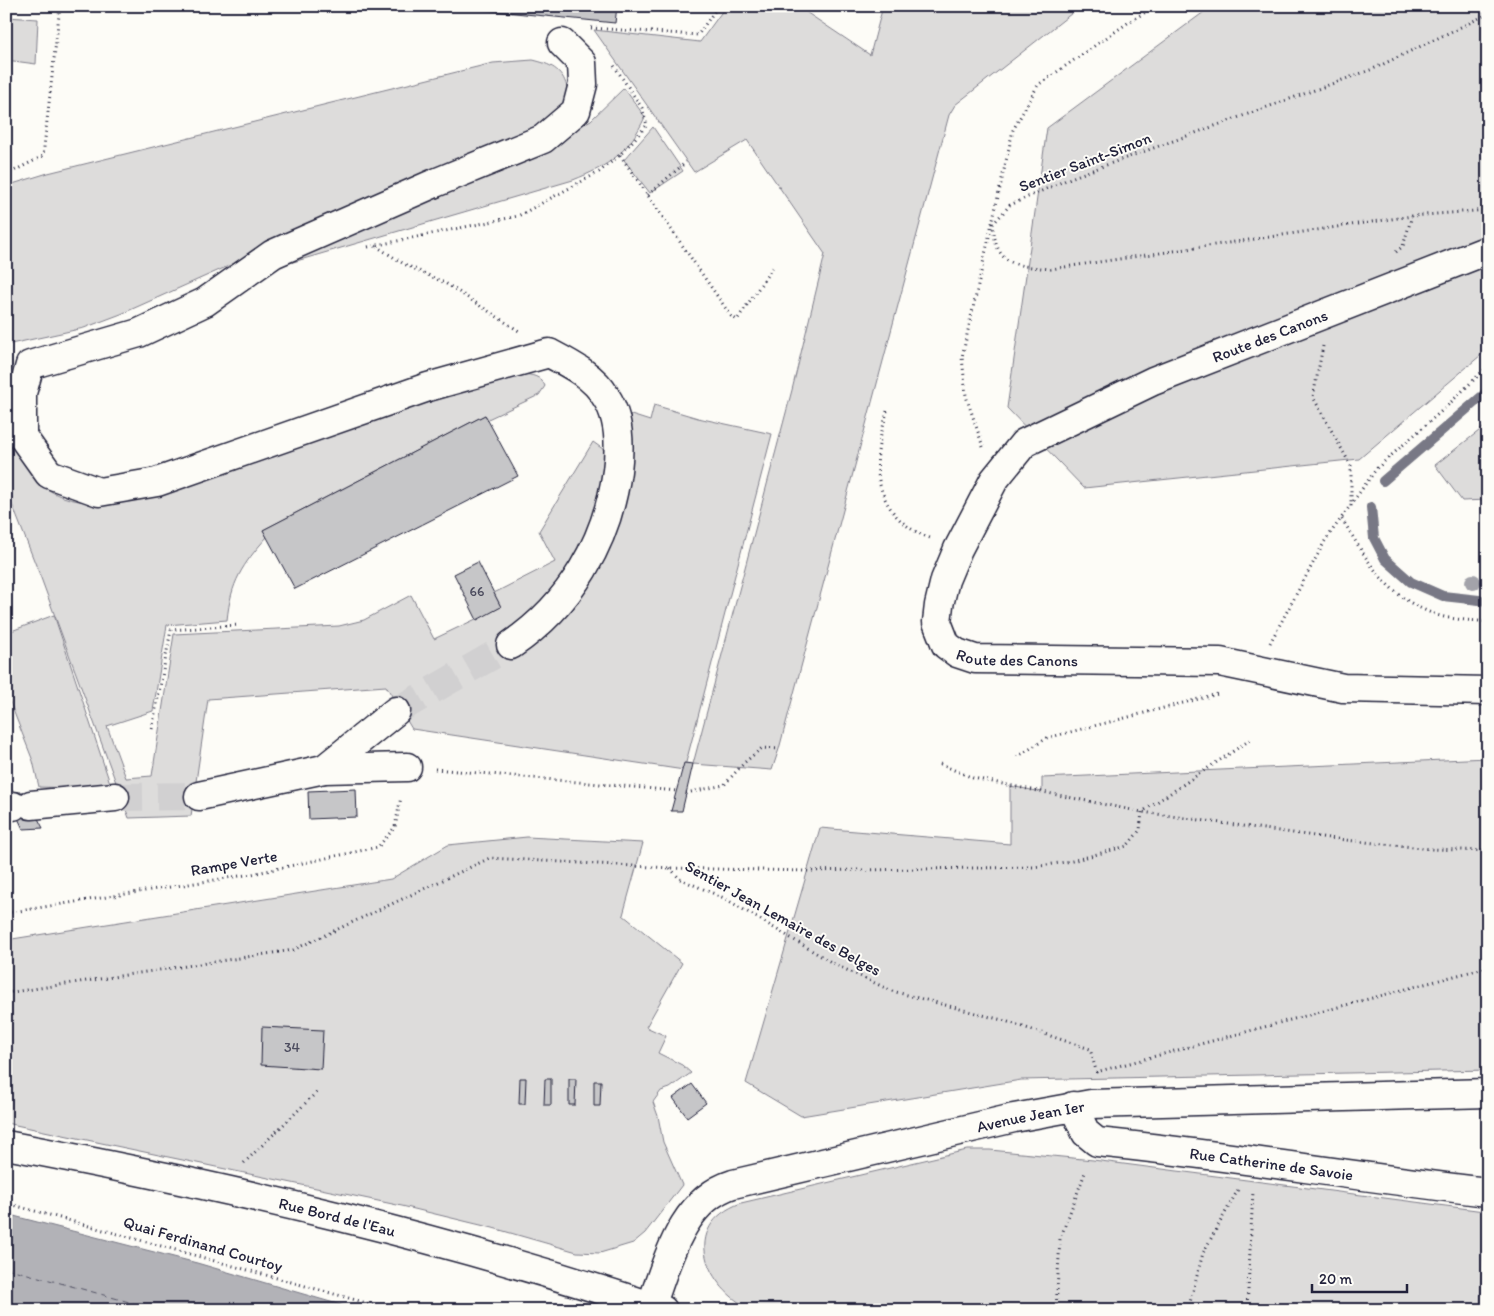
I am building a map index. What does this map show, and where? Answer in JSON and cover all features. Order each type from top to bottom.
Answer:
[{"type":"street","points":[[511,645],[530,631],[555,607],[590,559],[606,519],[618,464],[618,426],[606,396],[578,368],[549,353],[428,387],[157,482],[98,492],[49,474],[22,436],[22,393],[30,365],[140,333],[206,302],[273,254],[435,183],[543,139],[576,111],[583,84],[582,63],[562,43]]},
{"type":"street","name":"Route des Canons","points":[[1488,250],[1153,381],[1024,443],[994,480],[958,549],[945,580],[937,622],[946,645],[957,653],[976,660],[1220,662],[1343,688],[1488,691]]},
{"type":"street","points":[[324,769],[396,712]]},
{"type":"street","points":[[199,796],[324,769],[407,767]]},
{"type":"street","points":[[17,806],[115,797]]},
{"type":"street","name":"Avenue Jean Ier","points":[[657,1308],[675,1245],[692,1212],[708,1195],[721,1188],[975,1127],[1073,1106],[1107,1103],[1488,1094]]},
{"type":"street","points":[[1073,1106],[1086,1133],[1097,1142]]},
{"type":"street","name":"Rue Catherine de Savoie","points":[[1097,1142],[1181,1150],[1488,1192]]},
{"type":"street","name":"Rue Bord de l'Eau","points":[[6,1144],[299,1205],[478,1252],[657,1308]]},
{"type":"path","points":[[6,175],[43,156],[60,6]]},
{"type":"path","points":[[562,43],[590,28],[698,35],[718,6]]},
{"type":"path","points":[[994,480],[966,396],[962,357],[1013,130],[1038,85],[1132,20],[1156,6]]},
{"type":"path","name":"Sentier Saint-Simon","points":[[992,224],[1010,205],[1073,177],[1373,69],[1488,14]]},
{"type":"path","points":[[367,247],[518,216],[599,172],[620,155],[647,125],[642,108],[630,89]]},
{"type":"path","points":[[620,155],[731,316],[737,320],[774,265]]},
{"type":"path","points":[[648,195],[686,162]]},
{"type":"path","points":[[992,224],[994,240],[1000,253],[1015,265],[1050,269],[1412,216],[1488,210]]},
{"type":"path","points":[[376,246],[404,264],[445,284],[521,332],[549,353]]},
{"type":"path","points":[[1330,312],[1313,398],[1350,466],[1350,507]]},
{"type":"path","points":[[1017,757],[1047,738],[1194,702],[1230,690],[1258,669],[1275,632],[1325,541],[1377,468],[1446,407],[1488,366]]},
{"type":"path","points":[[887,411],[878,453],[879,472],[883,494],[894,516],[913,532],[958,549]]},
{"type":"path","points":[[1342,519],[1375,572],[1399,596],[1435,615],[1488,622]]},
{"type":"path","points":[[152,729],[171,630],[238,625]]},
{"type":"path","points":[[6,993],[293,950],[490,858],[670,868],[806,870],[1034,867],[1072,861],[1127,846],[1140,830],[1142,812],[1250,740]]},
{"type":"path","points":[[686,793],[724,785],[745,762],[762,748],[779,749]]},
{"type":"path","points":[[940,764],[973,778],[1142,812],[1336,838],[1432,848],[1488,850]]},
{"type":"path","points":[[407,767],[677,791]]},
{"type":"path","name":"Rampe Verte","points":[[6,913],[252,874],[378,847],[395,827],[407,767]]},
{"type":"path","name":"Sentier Jean Lemaire des Belges","points":[[670,868],[680,879],[724,898],[836,965],[892,991],[1002,1020],[1090,1049],[1107,1103]]},
{"type":"path","points":[[1096,1072],[1488,967]]},
{"type":"path","points":[[224,1189],[231,1175],[317,1092]]},
{"type":"path","points":[[1056,1310],[1060,1239],[1097,1142]]},
{"type":"path","points":[[1188,1310],[1203,1253],[1255,1161]]},
{"type":"path","points":[[1247,1310],[1255,1161]]},
{"type":"path","name":"Quai Ferdinand Courtoy","points":[[6,1203],[392,1310]]},
{"type":"shaded area","points":[[726,6],[797,6],[870,55],[883,6],[1081,6],[955,105],[949,115],[772,770],[693,764],[792,390],[825,254],[747,140],[694,172],[594,30],[700,42]]},
{"type":"shaded area","points":[[1212,6],[1488,6],[1488,349],[1359,459],[1084,488],[1007,408],[1047,128]]},
{"type":"shaded area","points":[[6,17],[38,19],[36,64],[6,60]]},
{"type":"shaded area","points":[[533,60],[545,63],[559,72],[568,89],[568,103],[553,121],[121,314],[84,328],[6,345],[6,186],[48,173],[493,63]]},
{"type":"shaded area","points":[[624,88],[645,117],[625,149],[607,163],[586,175],[259,272],[545,146],[591,120]]},
{"type":"shaded area","points":[[653,127],[683,171],[650,193],[624,160]]},
{"type":"shaded area","points":[[523,374],[541,380],[545,386],[539,395],[488,419],[485,415],[263,530],[267,537],[251,556],[239,575],[231,595],[227,620],[167,625],[153,711],[107,726],[126,778],[152,776],[174,634],[339,626],[364,620],[411,595],[434,639],[501,607],[494,593],[555,562],[539,531],[593,442],[607,452],[593,520],[578,555],[560,580],[539,604],[506,635],[516,655],[543,634],[568,609],[588,581],[605,550],[618,517],[626,483],[630,448],[628,414],[650,421],[654,405],[698,418],[772,434],[684,770],[412,729],[386,686],[208,699],[191,816],[129,818],[41,578],[6,489],[6,375],[12,381],[11,410],[13,427],[20,453],[31,473],[45,487],[62,497],[82,501],[103,502],[151,495],[465,387],[503,376]]},
{"type":"shaded area","points":[[1488,424],[1488,500],[1462,501],[1435,465]]},
{"type":"shaded area","points":[[54,615],[112,789],[39,787],[33,761],[6,692],[6,633]]},
{"type":"shaded area","points":[[1488,758],[1488,1070],[1021,1080],[801,1116],[746,1083],[820,828],[1010,844],[1010,786],[1042,792],[1042,778]]},
{"type":"shaded area","points":[[527,837],[643,843],[623,915],[682,963],[646,1027],[666,1036],[658,1053],[682,1065],[691,1073],[670,1088],[661,1091],[653,1102],[663,1142],[682,1185],[645,1233],[633,1243],[600,1253],[577,1252],[493,1228],[402,1206],[6,1123],[6,940],[391,879],[448,845]]},
{"type":"shaded area","points":[[967,1150],[990,1150],[1093,1160],[1484,1211],[1480,1310],[752,1310],[736,1300],[722,1287],[712,1273],[706,1257],[705,1241],[710,1226],[722,1213],[741,1203]]},
{"type":"shaded area","points":[[6,1214],[197,1263],[358,1310],[6,1310]]},
{"type":"building","points":[[445,6],[617,6],[615,23]]},
{"type":"building","points":[[485,415],[518,476],[295,589],[263,530]]},
{"type":"building","points":[[478,562],[501,607],[477,620],[454,574]]},
{"type":"building","points":[[684,763],[693,764],[682,811],[671,811]]},
{"type":"building","points":[[356,789],[357,817],[309,819],[308,791]]},
{"type":"building","points":[[6,792],[24,792],[43,828],[23,829]]},
{"type":"building","points":[[262,1027],[323,1030],[321,1069],[261,1065]]},
{"type":"building","points":[[520,1078],[526,1078],[525,1104],[519,1104]]},
{"type":"building","points":[[545,1079],[551,1079],[551,1105],[544,1105]]},
{"type":"building","points":[[569,1079],[576,1079],[575,1105],[569,1105]]},
{"type":"building","points":[[594,1081],[601,1081],[600,1106],[594,1106]]},
{"type":"building","points":[[692,1084],[706,1103],[687,1117],[673,1098]]},
{"type":"waterway","points":[[1383,481],[1488,391]]},
{"type":"waterway","points":[[1371,507],[1374,538],[1385,559],[1411,582],[1443,596],[1488,601]]},
{"type":"ferry route","points":[[6,1268],[158,1310]]},
{"type":"tunnel","points":[[396,711],[511,645]]},
{"type":"tunnel","points":[[115,797],[199,796]]}]
